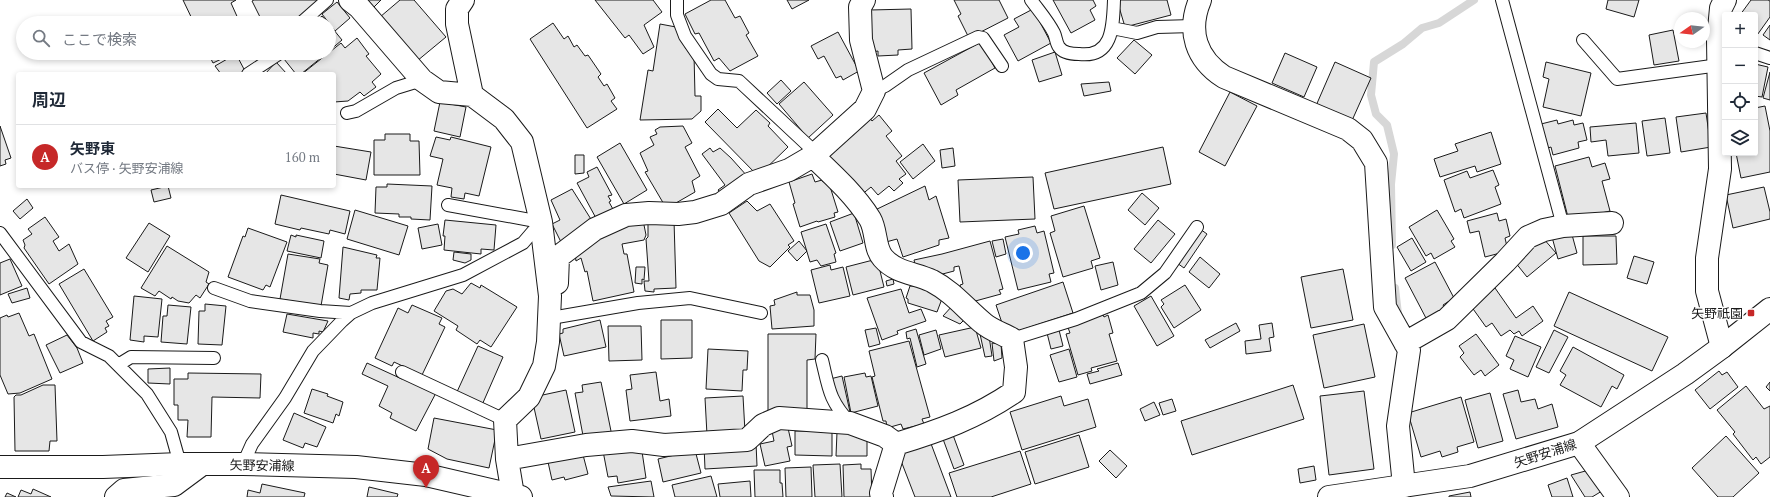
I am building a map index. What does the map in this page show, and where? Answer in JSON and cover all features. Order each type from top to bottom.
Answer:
[{"type":"street","points":[[350,0],[359,7],[422,80],[439,92],[472,95],[504,119],[522,142],[541,222],[550,296],[551,318],[544,366],[529,397],[505,420],[507,459],[517,496]]},
{"type":"street","points":[[463,0],[457,9],[457,24],[472,95]]},
{"type":"street","points":[[550,296],[557,287],[558,257],[595,229],[626,215],[649,212],[678,214],[694,212],[721,204],[749,184],[789,170],[815,154],[865,109],[874,91],[861,40],[860,7],[864,0]]},
{"type":"street","points":[[1200,0],[1196,10],[1193,26],[1199,50],[1206,62],[1215,71],[1224,77],[1348,129],[1362,140],[1376,163],[1385,307],[1409,350],[1398,426],[1404,486]]},
{"type":"street","points":[[1722,347],[1706,290],[1707,258],[1720,169],[1718,65],[1722,42],[1721,8],[1725,0]]},
{"type":"street","points":[[815,154],[846,188],[866,214],[875,231],[879,253],[893,268],[931,281],[960,300],[984,324],[1012,339],[1016,367],[1014,392],[997,404],[973,417],[896,444]]},
{"type":"street","points":[[1405,343],[1447,318],[1505,262],[1528,237],[1544,230],[1563,226],[1612,222]]},
{"type":"street","name":"矢野安浦線","points":[[1330,497],[1375,494],[1404,486],[1470,476],[1579,444],[1685,374],[1770,309]]},
{"type":"street","points":[[507,459],[586,445],[632,441],[664,445],[747,440],[763,425],[779,418],[850,423],[885,436],[896,444]]},
{"type":"street","points":[[882,497],[881,493],[896,444]]},
{"type":"street","points":[[1579,444],[1618,497]]},
{"type":"street","name":"矢野安浦線","points":[[0,467],[103,467],[180,464],[243,464],[356,467],[426,475],[517,496]]},
{"type":"street","points":[[116,497],[124,490],[174,485],[201,465]]},
{"type":"lane","points":[[309,16],[327,0]]},
{"type":"lane","points":[[677,0],[677,15],[686,36],[711,74],[718,79],[739,81],[815,154]]},
{"type":"lane","points":[[1031,0],[1054,33],[1059,47],[1065,52],[1087,55],[1097,52],[1106,45],[1111,34],[1114,0]]},
{"type":"lane","points":[[1502,0],[1563,226]]},
{"type":"lane","points":[[1112,28],[1138,33],[1157,27],[1193,26]]},
{"type":"lane","points":[[874,91],[885,86],[908,70],[978,38],[983,38],[1002,66]]},
{"type":"lane","points":[[1583,40],[1617,79],[1718,65]]},
{"type":"lane","points":[[1758,54],[1770,58]]},
{"type":"lane","points":[[251,72],[269,60]]},
{"type":"lane","points":[[347,113],[356,111],[396,88],[422,80]]},
{"type":"lane","points":[[448,205],[541,222]]},
{"type":"lane","points":[[243,464],[252,444],[285,398],[312,351],[351,313],[372,303],[463,275],[523,243],[541,222]]},
{"type":"lane","points":[[1012,339],[1076,319],[1140,294],[1165,272],[1197,227]]},
{"type":"lane","points":[[0,234],[81,342],[109,356],[146,394],[171,432],[180,464]]},
{"type":"lane","points":[[214,288],[250,301],[320,311],[351,313]]},
{"type":"lane","points":[[551,318],[638,303],[690,298],[761,313]]},
{"type":"lane","points":[[118,365],[132,358],[214,358]]},
{"type":"lane","points":[[822,360],[830,396],[850,423]]},
{"type":"lane","points":[[402,372],[505,420]]},
{"type":"building","points":[[183,0],[236,0],[231,3],[237,16],[191,16]]},
{"type":"building","points":[[323,0],[306,16],[260,16],[252,1]]},
{"type":"building","points":[[362,0],[381,0],[371,10]]},
{"type":"building","points":[[400,0],[414,0],[446,37],[417,61],[380,17]]},
{"type":"building","points":[[595,0],[653,0],[662,12],[644,25],[654,47],[643,54],[629,35],[625,38]]},
{"type":"building","points":[[711,0],[725,0],[735,18],[740,16],[749,33],[746,35],[758,56],[730,71],[719,58],[714,61],[699,33],[695,34],[685,14]]},
{"type":"building","points":[[787,0],[809,0],[792,9]]},
{"type":"building","points":[[954,0],[999,0],[1008,18],[969,38],[958,16],[961,14]]},
{"type":"building","points":[[1053,0],[1093,0],[1096,6],[1090,10],[1095,20],[1071,33]]},
{"type":"building","points":[[1117,0],[1167,0],[1171,15],[1125,27]]},
{"type":"building","points":[[1608,0],[1639,0],[1634,17],[1606,9]]},
{"type":"building","points":[[1751,0],[1770,1],[1770,17],[1758,34],[1758,12],[1742,12]]},
{"type":"building","points":[[337,2],[350,18],[336,30],[336,16],[324,16],[322,14]]},
{"type":"building","points":[[911,9],[912,49],[898,50],[898,55],[878,56],[878,51],[872,52],[870,10]]},
{"type":"building","points":[[1033,9],[1051,43],[1018,61],[1004,35],[1019,27],[1014,19]]},
{"type":"building","points":[[553,23],[564,39],[568,36],[574,47],[577,45],[585,56],[588,55],[601,74],[598,77],[604,86],[607,84],[615,98],[611,101],[617,109],[587,128],[530,39]]},
{"type":"building","points":[[660,24],[676,27],[686,49],[694,54],[695,96],[701,96],[701,111],[692,119],[640,120],[648,70],[653,71]]},
{"type":"building","points":[[1770,25],[1770,40],[1763,35]]},
{"type":"building","points":[[1673,30],[1674,48],[1676,48],[1679,61],[1654,65],[1649,35]]},
{"type":"building","points":[[838,32],[859,71],[843,80],[841,76],[836,78],[824,56],[818,59],[811,46]]},
{"type":"building","points":[[336,33],[342,40],[336,45]]},
{"type":"building","points":[[357,38],[369,54],[366,56],[381,74],[372,82],[376,87],[364,96],[360,92],[348,101],[336,102],[336,72],[305,72],[320,60],[336,60],[336,47],[341,43],[345,48]]},
{"type":"building","points":[[1134,40],[1152,55],[1135,74],[1117,58]]},
{"type":"building","points":[[981,42],[995,68],[956,90],[958,95],[941,105],[924,73]]},
{"type":"building","points":[[1055,52],[1062,75],[1039,82],[1032,60]]},
{"type":"building","points":[[1285,53],[1317,67],[1304,97],[1272,83]]},
{"type":"building","points":[[212,60],[219,60],[213,63]]},
{"type":"building","points":[[226,60],[239,60],[245,71],[220,72],[215,66]]},
{"type":"building","points":[[285,60],[318,60],[303,72],[294,72]]},
{"type":"building","points":[[276,62],[285,72],[267,72]]},
{"type":"building","points":[[1335,62],[1371,78],[1350,125],[1315,108]]},
{"type":"building","points":[[1546,62],[1591,73],[1581,116],[1543,107],[1549,79],[1543,77]]},
{"type":"building","points":[[1758,65],[1768,67],[1762,97],[1758,96]]},
{"type":"building","points":[[1770,72],[1770,100],[1763,98]]},
{"type":"building","points":[[781,80],[791,91],[777,104],[767,93]]},
{"type":"building","points":[[804,82],[833,115],[808,138],[779,104]]},
{"type":"building","points":[[1109,82],[1111,91],[1084,96],[1081,84]]},
{"type":"building","points":[[1230,92],[1257,106],[1225,166],[1199,152]]},
{"type":"building","points":[[440,102],[466,107],[460,137],[434,131]]},
{"type":"building","points":[[1765,106],[1770,131],[1770,172],[1741,178],[1737,156],[1758,156],[1758,107]]},
{"type":"building","points":[[718,109],[737,128],[756,110],[770,123],[768,126],[788,147],[758,176],[705,122]]},
{"type":"building","points":[[1706,113],[1711,147],[1681,152],[1676,117]]},
{"type":"building","points":[[867,114],[872,121],[879,115],[892,131],[886,136],[902,156],[896,161],[906,174],[899,179],[903,183],[894,191],[889,186],[878,195],[871,187],[860,196],[823,150]]},
{"type":"building","points":[[1665,118],[1670,153],[1647,156],[1642,121]]},
{"type":"building","points":[[1557,120],[1558,124],[1573,120],[1574,125],[1583,123],[1587,140],[1578,142],[1579,148],[1553,155],[1551,147],[1548,148],[1541,124]]},
{"type":"building","points":[[1636,123],[1639,153],[1608,156],[1606,140],[1591,142],[1590,127]]},
{"type":"building","points":[[0,126],[11,158],[5,160],[6,164],[0,166]]},
{"type":"building","points":[[683,126],[692,143],[685,147],[700,176],[692,181],[695,192],[669,207],[665,206],[645,172],[648,171],[640,153],[654,145],[650,137],[657,134],[655,130],[660,127]]},
{"type":"building","points":[[1491,132],[1501,164],[1477,172],[1475,166],[1440,177],[1434,159],[1458,151],[1455,144]]},
{"type":"building","points":[[385,134],[410,134],[410,141],[419,141],[420,175],[374,175],[374,140],[385,140]]},
{"type":"building","points":[[436,137],[450,140],[451,137],[491,147],[479,196],[465,193],[464,199],[451,197],[452,188],[437,185],[443,159],[430,156]]},
{"type":"building","points":[[620,143],[647,190],[624,204],[597,157]]},
{"type":"building","points":[[923,144],[935,161],[913,179],[900,162]]},
{"type":"building","points":[[336,146],[371,152],[366,180],[336,174]]},
{"type":"building","points":[[1163,147],[1171,184],[1054,209],[1045,173]]},
{"type":"building","points":[[710,148],[713,152],[720,148],[748,177],[723,196],[718,190],[725,185],[702,154]]},
{"type":"building","points":[[953,148],[955,166],[942,168],[940,150]]},
{"type":"building","points":[[575,155],[584,155],[584,173],[575,174]]},
{"type":"building","points":[[1589,157],[1592,167],[1605,163],[1610,179],[1602,181],[1610,211],[1569,221],[1555,166]]},
{"type":"building","points":[[597,167],[612,195],[608,196],[611,201],[609,202],[614,211],[597,220],[577,183],[589,177],[587,172]]},
{"type":"building","points":[[1493,170],[1499,185],[1495,187],[1501,204],[1464,218],[1461,209],[1455,212],[1444,180],[1467,171],[1470,178]]},
{"type":"building","points":[[812,174],[815,182],[822,180],[823,182],[828,180],[838,212],[834,213],[835,217],[800,227],[793,204],[795,203],[789,182]]},
{"type":"building","points":[[1033,177],[1035,219],[960,222],[958,180]]},
{"type":"building","points":[[387,184],[432,186],[430,220],[399,217],[399,214],[375,213],[376,187],[387,187]]},
{"type":"building","points":[[925,186],[929,200],[936,196],[949,238],[939,240],[939,245],[903,257],[897,239],[886,242],[873,211]]},
{"type":"building","points":[[1764,187],[1770,212],[1770,219],[1733,228],[1726,195]]},
{"type":"building","points":[[168,188],[171,198],[154,202],[151,190]]},
{"type":"building","points":[[572,189],[594,224],[561,242],[552,224],[560,220],[551,200]]},
{"type":"building","points":[[1142,193],[1159,208],[1145,225],[1128,210]]},
{"type":"building","points":[[281,195],[350,211],[345,234],[330,230],[329,234],[301,228],[300,230],[275,224]]},
{"type":"building","points":[[27,199],[33,208],[20,219],[13,211]]},
{"type":"building","points":[[747,201],[757,211],[770,204],[794,241],[788,245],[790,247],[770,267],[759,261],[729,213]]},
{"type":"building","points":[[1084,206],[1100,258],[1091,261],[1093,268],[1063,277],[1050,233],[1055,231],[1051,216]]},
{"type":"building","points":[[355,210],[408,226],[399,255],[347,239]]},
{"type":"building","points":[[1437,210],[1454,239],[1451,241],[1455,247],[1434,259],[1431,253],[1426,256],[1409,227]]},
{"type":"building","points":[[854,213],[863,243],[840,251],[830,222]]},
{"type":"building","points":[[1497,213],[1499,221],[1506,219],[1510,236],[1505,238],[1508,251],[1485,257],[1479,231],[1470,233],[1467,221]]},
{"type":"building","points":[[45,217],[59,237],[53,241],[59,251],[69,244],[78,264],[49,284],[24,248],[25,245],[23,240],[32,234],[28,229]]},
{"type":"building","points":[[445,220],[496,225],[494,250],[481,249],[481,254],[444,250],[445,236],[443,236]]},
{"type":"building","points":[[643,220],[646,235],[644,240],[622,244],[624,254],[627,254],[634,292],[593,301],[587,271],[585,272],[581,258],[576,261],[575,254],[604,232]]},
{"type":"building","points":[[674,220],[676,288],[654,289],[654,292],[645,291],[644,281],[649,281],[646,239],[648,237],[648,223]]},
{"type":"building","points":[[1158,220],[1175,234],[1151,263],[1134,249]]},
{"type":"building","points":[[149,223],[170,236],[148,272],[126,258]]},
{"type":"building","points":[[438,224],[442,245],[422,249],[418,228]]},
{"type":"building","points":[[826,224],[836,253],[834,254],[836,262],[821,266],[817,260],[810,262],[801,232]]},
{"type":"building","points":[[1035,226],[1037,233],[1044,231],[1054,273],[1049,274],[1051,282],[1018,290],[1005,237],[1019,234],[1018,230]]},
{"type":"building","points":[[248,228],[287,242],[270,287],[266,285],[263,290],[228,277],[243,236],[245,237]]},
{"type":"building","points":[[1200,229],[1207,234],[1184,268],[1177,263]]},
{"type":"building","points":[[1571,231],[1577,253],[1558,259],[1552,237]]},
{"type":"building","points":[[291,235],[324,241],[321,258],[287,251]]},
{"type":"building","points":[[1583,236],[1616,236],[1617,264],[1583,265]]},
{"type":"building","points":[[1412,238],[1426,262],[1411,271],[1397,247]]},
{"type":"building","points":[[1543,238],[1556,253],[1527,277],[1515,262]]},
{"type":"building","points":[[1003,239],[1006,254],[996,257],[992,241]]},
{"type":"building","points":[[799,241],[807,251],[797,261],[788,251]]},
{"type":"building","points":[[990,241],[1003,289],[999,290],[1001,294],[968,303],[963,296],[960,285],[963,284],[959,266],[954,267],[954,271],[935,276],[916,268],[914,260]]},
{"type":"building","points":[[167,246],[209,272],[206,282],[209,284],[200,298],[196,295],[189,303],[178,301],[172,297],[171,299],[159,291],[155,296],[141,288]]},
{"type":"building","points":[[343,247],[377,255],[376,258],[380,258],[377,290],[361,290],[361,293],[350,294],[349,300],[339,298]]},
{"type":"building","points":[[454,252],[471,254],[471,260],[465,263],[453,260]]},
{"type":"building","points":[[288,254],[320,259],[319,263],[328,265],[321,306],[280,299]]},
{"type":"building","points":[[1634,256],[1654,262],[1647,284],[1627,278]]},
{"type":"building","points":[[1200,257],[1220,274],[1209,288],[1189,272]]},
{"type":"building","points":[[10,259],[22,286],[0,295],[0,263]]},
{"type":"building","points":[[877,259],[884,287],[853,295],[846,267]]},
{"type":"building","points":[[1113,262],[1118,285],[1101,290],[1095,266]]},
{"type":"building","points":[[1435,262],[1454,298],[1443,305],[1446,310],[1427,320],[1405,278]]},
{"type":"building","points":[[830,265],[831,270],[843,267],[850,296],[819,303],[811,270]]},
{"type":"building","points":[[636,267],[645,267],[644,280],[642,279],[642,284],[635,283]]},
{"type":"building","points":[[84,269],[113,317],[106,321],[109,326],[105,328],[107,332],[93,341],[59,284]]},
{"type":"building","points":[[1343,269],[1353,320],[1311,328],[1301,277]]},
{"type":"building","points":[[893,279],[894,284],[887,286],[886,281]]},
{"type":"building","points":[[914,282],[943,296],[937,312],[908,303],[908,299],[906,298],[910,286],[913,286]]},
{"type":"building","points":[[1063,282],[1073,313],[1012,333],[1005,332],[996,305]]},
{"type":"building","points":[[471,283],[480,288],[481,285],[517,307],[491,347],[480,340],[477,344],[456,330],[458,326],[434,311],[446,291],[453,289],[462,294]]},
{"type":"building","points":[[1185,285],[1201,310],[1174,328],[1161,307],[1164,304],[1161,300]]},
{"type":"building","points":[[27,288],[30,298],[12,303],[8,294]]},
{"type":"building","points":[[1495,288],[1516,318],[1533,306],[1543,321],[1522,336],[1519,331],[1514,334],[1510,330],[1501,336],[1492,323],[1486,327],[1471,306]]},
{"type":"building","points":[[901,289],[909,313],[921,309],[926,321],[897,331],[898,334],[882,340],[867,298]]},
{"type":"building","points":[[797,292],[797,295],[810,295],[814,310],[814,326],[772,329],[770,306],[775,305],[774,300]]},
{"type":"building","points":[[1569,292],[1668,337],[1652,371],[1554,326]]},
{"type":"building","points":[[134,296],[162,299],[158,337],[144,336],[144,342],[130,340]]},
{"type":"building","points":[[1151,296],[1174,336],[1157,346],[1134,306]]},
{"type":"building","points":[[205,304],[226,306],[222,345],[198,344],[199,311],[205,311]]},
{"type":"building","points":[[168,305],[191,307],[187,344],[161,342],[163,316],[167,316]]},
{"type":"building","points":[[412,305],[442,318],[439,324],[445,327],[422,375],[394,362],[392,366],[375,358],[398,308],[408,313]]},
{"type":"building","points":[[953,305],[967,317],[960,324],[943,316]]},
{"type":"building","points":[[19,313],[29,336],[34,334],[52,379],[20,393],[8,394],[0,375],[0,318]]},
{"type":"building","points":[[287,314],[328,321],[323,332],[319,331],[319,334],[313,333],[313,338],[283,332]]},
{"type":"building","points":[[1103,315],[1104,317],[1108,315],[1113,333],[1109,334],[1117,361],[1091,368],[1092,371],[1078,375],[1066,334],[1070,333],[1067,325]]},
{"type":"building","points":[[600,320],[606,347],[564,356],[559,334],[563,333],[563,329]]},
{"type":"building","points":[[661,320],[692,320],[692,358],[661,359]]},
{"type":"building","points":[[1236,323],[1240,331],[1210,348],[1205,340]]},
{"type":"building","points":[[1272,323],[1274,337],[1269,338],[1271,351],[1246,354],[1245,341],[1261,339],[1259,325]]},
{"type":"building","points":[[1364,324],[1375,377],[1324,388],[1313,335]]},
{"type":"building","points":[[608,326],[641,326],[642,360],[609,361]]},
{"type":"building","points":[[975,327],[981,348],[945,357],[939,335]]},
{"type":"building","points":[[876,328],[880,344],[869,347],[865,330]]},
{"type":"building","points":[[916,329],[926,364],[917,367],[910,338],[907,339],[906,332]]},
{"type":"building","points":[[936,330],[941,349],[924,355],[919,335]]},
{"type":"building","points":[[1059,330],[1063,346],[1051,349],[1047,333]]},
{"type":"building","points":[[1554,330],[1568,337],[1549,373],[1536,367]]},
{"type":"building","points":[[768,334],[816,334],[815,359],[807,360],[807,412],[768,411]]},
{"type":"building","points":[[980,334],[989,336],[992,356],[985,357]]},
{"type":"building","points":[[1476,334],[1499,365],[1485,376],[1481,370],[1474,375],[1460,357],[1464,353],[1459,346]]},
{"type":"building","points":[[67,335],[77,348],[83,363],[60,373],[46,345]]},
{"type":"building","points":[[1515,336],[1541,347],[1528,377],[1510,369],[1514,360],[1506,356]]},
{"type":"building","points":[[909,341],[930,417],[922,419],[924,424],[903,429],[901,424],[887,428],[886,421],[883,421],[872,377],[875,376],[869,351]]},
{"type":"building","points":[[992,343],[1001,344],[1002,358],[994,361]]},
{"type":"building","points":[[478,346],[503,357],[482,405],[456,394]]},
{"type":"building","points":[[1573,347],[1624,375],[1617,389],[1612,386],[1601,407],[1560,385],[1566,375],[1560,371]]},
{"type":"building","points":[[708,349],[748,351],[747,370],[743,370],[742,391],[706,389]]},
{"type":"building","points":[[1069,349],[1077,377],[1059,382],[1050,355]]},
{"type":"building","points":[[367,363],[402,379],[403,376],[437,391],[416,431],[390,418],[392,413],[379,406],[388,386],[362,374]]},
{"type":"building","points":[[1118,363],[1122,375],[1090,384],[1087,374],[1099,371],[1097,369]]},
{"type":"building","points":[[170,368],[170,384],[148,383],[148,369]]},
{"type":"building","points":[[1719,371],[1722,375],[1727,372],[1738,387],[1710,409],[1695,390]]},
{"type":"building","points":[[656,372],[660,401],[669,399],[671,416],[630,421],[626,390],[632,389],[630,375]]},
{"type":"building","points":[[188,373],[261,374],[260,398],[212,397],[211,437],[187,437],[188,420],[178,420],[178,405],[174,405],[174,379],[188,379]]},
{"type":"building","points":[[865,373],[866,377],[871,376],[878,406],[851,413],[844,377]]},
{"type":"building","points":[[842,376],[850,412],[845,413],[830,379]]},
{"type":"building","points":[[601,382],[612,436],[584,441],[575,393],[583,392],[582,385]]},
{"type":"building","points":[[1770,382],[1770,391],[1766,387]]},
{"type":"building","points":[[43,385],[55,385],[57,441],[50,441],[49,451],[15,451],[14,397]]},
{"type":"building","points":[[1293,385],[1304,419],[1192,455],[1181,421]]},
{"type":"building","points":[[1746,386],[1764,409],[1770,406],[1770,457],[1761,464],[1756,457],[1753,460],[1733,434],[1735,432],[1717,410]]},
{"type":"building","points":[[312,389],[328,394],[327,396],[343,402],[339,416],[336,414],[333,423],[304,413]]},
{"type":"building","points":[[566,390],[575,432],[541,439],[533,403],[538,396]]},
{"type":"building","points":[[1518,390],[1521,402],[1535,399],[1538,409],[1552,404],[1558,427],[1516,439],[1503,394]]},
{"type":"building","points":[[1364,391],[1374,469],[1329,475],[1320,396]]},
{"type":"building","points":[[1490,393],[1503,441],[1478,448],[1465,400]]},
{"type":"building","points":[[743,396],[745,432],[707,435],[705,398]]},
{"type":"building","points":[[1061,396],[1064,406],[1088,399],[1096,427],[1022,450],[1010,412]]},
{"type":"building","points":[[1461,397],[1474,442],[1457,447],[1458,452],[1442,457],[1440,451],[1421,457],[1408,413]]},
{"type":"building","points":[[1172,399],[1176,411],[1163,415],[1159,403]]},
{"type":"building","points":[[1154,402],[1160,415],[1145,421],[1140,409]]},
{"type":"building","points":[[294,413],[326,427],[317,447],[305,443],[303,448],[283,440]]},
{"type":"building","points":[[434,418],[497,430],[489,468],[447,459],[428,449]]},
{"type":"building","points":[[788,428],[792,446],[787,447],[790,461],[765,466],[760,444],[774,441],[772,431]]},
{"type":"building","points":[[795,431],[832,431],[832,456],[795,455]]},
{"type":"building","points":[[837,432],[862,432],[867,437],[867,456],[836,456]]},
{"type":"building","points":[[953,435],[964,465],[954,469],[943,439]]},
{"type":"building","points":[[1079,435],[1089,467],[1035,484],[1025,452]]},
{"type":"building","points":[[1726,436],[1759,473],[1733,497],[1718,497],[1692,468]]},
{"type":"building","points":[[930,441],[951,497],[915,497],[898,453]]},
{"type":"building","points":[[756,443],[757,466],[705,469],[704,446]]},
{"type":"building","points":[[641,445],[646,478],[618,483],[617,476],[608,477],[603,451]]},
{"type":"building","points":[[695,450],[701,473],[663,482],[658,459]]},
{"type":"building","points":[[1110,450],[1127,466],[1116,478],[1099,461]]},
{"type":"building","points":[[582,451],[588,474],[565,480],[564,477],[552,480],[548,462]]},
{"type":"building","points":[[1020,451],[1031,484],[991,497],[957,497],[949,473]]},
{"type":"building","points":[[840,464],[842,497],[815,497],[813,465]]},
{"type":"building","points":[[861,464],[861,469],[871,469],[872,497],[844,497],[843,465]]},
{"type":"building","points":[[1314,466],[1316,480],[1300,483],[1298,469]]},
{"type":"building","points":[[811,467],[812,497],[786,497],[785,468]]},
{"type":"building","points":[[754,470],[780,470],[780,483],[782,483],[783,497],[755,497]]},
{"type":"building","points":[[1589,470],[1602,491],[1592,497],[1585,497],[1571,475]]},
{"type":"building","points":[[711,476],[717,497],[675,497],[672,485]]},
{"type":"building","points":[[1567,478],[1573,497],[1552,497],[1548,485]]},
{"type":"building","points":[[651,481],[654,497],[611,496],[608,487]]},
{"type":"building","points":[[750,481],[751,497],[720,497],[718,484]]},
{"type":"building","points":[[262,484],[305,493],[304,497],[247,497],[248,490],[260,493]]},
{"type":"building","points":[[369,487],[398,494],[397,497],[367,497]]},
{"type":"building","points":[[33,489],[51,497],[18,497],[21,490],[31,494]]},
{"type":"building","points":[[1470,492],[1471,497],[1449,497],[1449,496]]},
{"type":"building","points":[[7,493],[16,497],[5,497]]},
{"type":"waterway","points":[[1392,245],[1391,184],[1394,154],[1387,125],[1376,114],[1371,95],[1374,62],[1403,44],[1422,28],[1439,23],[1474,0]]},
{"type":"waterway","points":[[1395,288],[1398,314]]},
{"type":"place","name":"矢野祇園","points":[[1751,313]]},
{"type":"place","name":"矢野東","points":[[426,488]]}]
